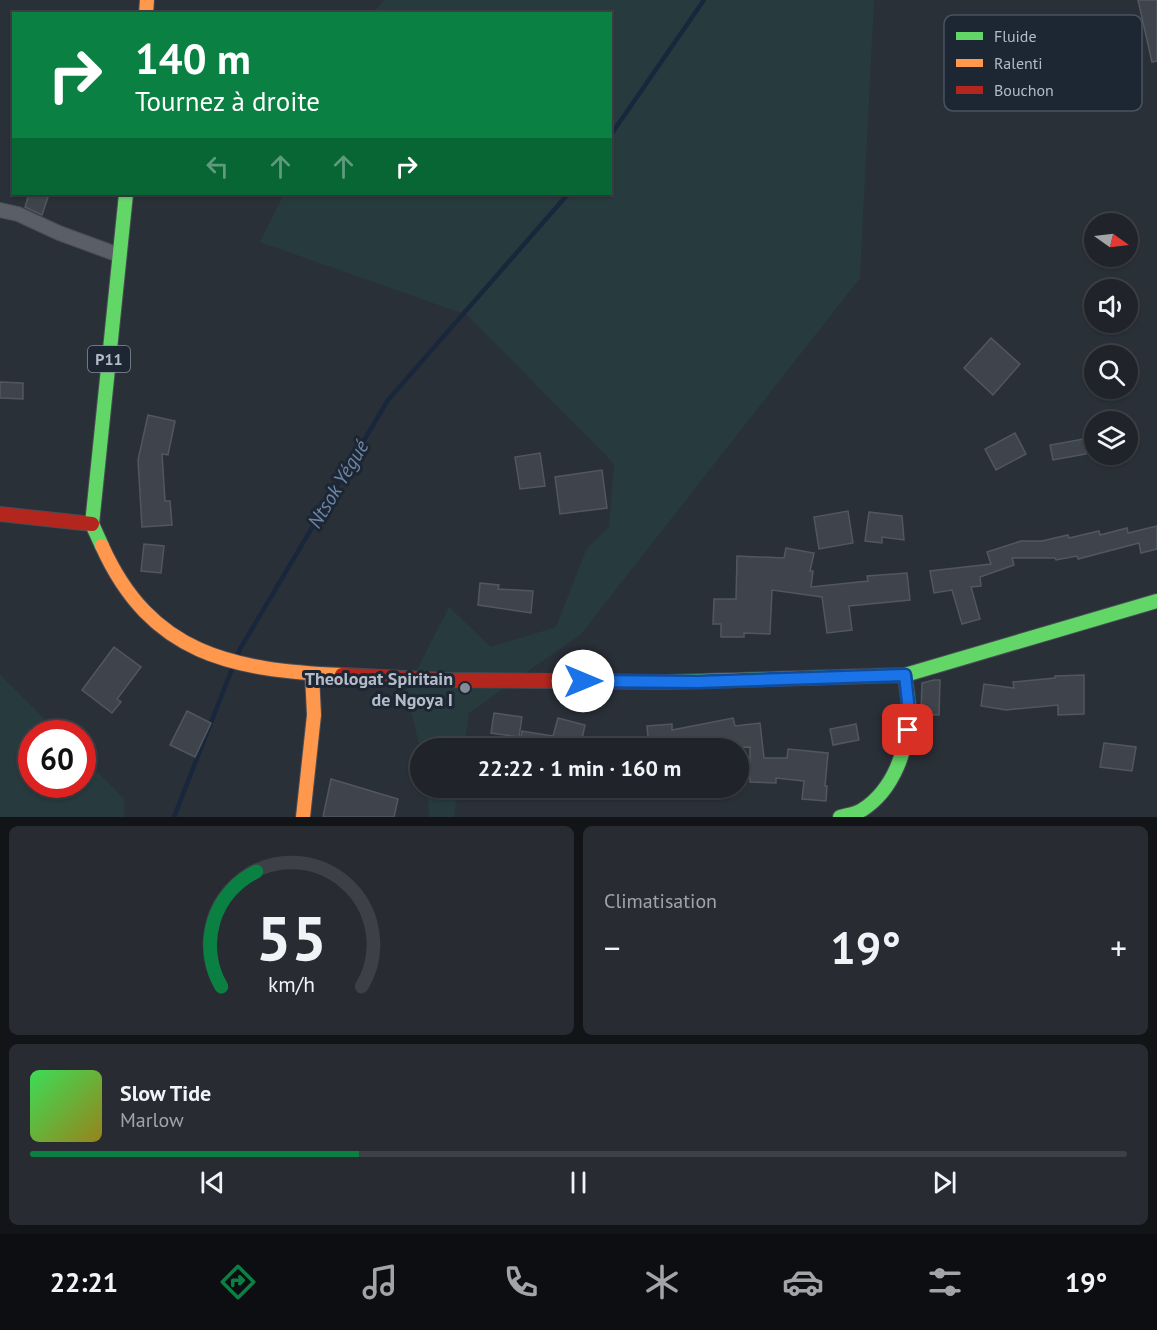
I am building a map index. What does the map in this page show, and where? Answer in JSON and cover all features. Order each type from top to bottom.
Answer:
[{"type":"main road","name":"P11","points":[[92,524],[126,195]]},
{"type":"main road","points":[[0,514],[92,524],[127,593],[152,620],[179,640],[207,654],[237,664],[312,674],[444,680],[698,682],[905,675],[1157,601]]},
{"type":"main road","points":[[303,817],[314,715],[312,674]]},
{"type":"main road","points":[[840,817],[861,811],[876,799],[895,771],[908,730],[909,711],[905,675]]},
{"type":"street","points":[[0,210],[18,214],[59,233],[119,255]]},
{"type":"green space","points":[[384,0],[874,0],[860,278],[581,634],[469,713],[465,738],[418,738],[406,691],[449,607],[491,647],[556,627],[586,550],[609,527],[614,464],[467,315],[260,242],[284,195],[612,195],[612,12],[374,12]]},
{"type":"green space","points":[[0,675],[46,720],[18,720],[18,798],[96,798],[96,770],[124,799],[124,817],[0,817]]},
{"type":"green space","points":[[427,798],[457,798],[454,817],[430,817]]},
{"type":"building","points":[[1138,0],[1157,0],[1157,61],[1152,62]]},
{"type":"building","points":[[29,195],[49,195],[42,215],[25,207]]},
{"type":"building","points":[[991,338],[1020,364],[993,395],[964,368]]},
{"type":"building","points":[[0,382],[23,383],[23,399],[0,398]]},
{"type":"building","points":[[148,415],[175,421],[168,455],[162,454],[165,501],[170,501],[172,525],[142,527],[138,460]]},
{"type":"building","points":[[1015,433],[1026,454],[996,470],[985,449]]},
{"type":"building","points":[[1083,439],[1084,454],[1053,460],[1050,445]]},
{"type":"building","points":[[540,453],[545,486],[520,489],[515,457]]},
{"type":"building","points":[[602,470],[607,508],[560,514],[555,477]]},
{"type":"building","points":[[848,511],[853,543],[819,549],[814,517]]},
{"type":"building","points":[[869,512],[902,516],[904,540],[882,537],[882,543],[865,541]]},
{"type":"building","points":[[1157,526],[1157,549],[1141,553],[1139,543],[1078,559],[1077,556],[1056,560],[1055,558],[1012,558],[1014,565],[980,577],[981,586],[971,587],[980,619],[962,624],[952,590],[934,593],[930,571],[991,564],[987,552],[1021,541],[1042,541],[1068,535],[1069,538],[1099,531],[1100,535],[1127,528],[1128,533]]},
{"type":"building","points":[[144,544],[164,546],[161,573],[141,571]]},
{"type":"building","points":[[786,548],[814,553],[810,571],[813,571],[811,587],[868,581],[867,576],[907,573],[910,600],[849,606],[852,630],[827,633],[822,597],[772,590],[770,634],[744,633],[744,637],[721,637],[721,624],[713,624],[714,599],[736,599],[737,556],[784,558]]},
{"type":"building","points":[[480,583],[499,585],[498,589],[533,591],[531,613],[478,605]]},
{"type":"building","points":[[114,647],[141,667],[117,699],[121,702],[112,713],[82,690]]},
{"type":"building","points":[[1084,675],[1084,714],[1058,715],[1058,705],[1006,710],[981,706],[984,684],[1014,688],[1013,682],[1055,678],[1055,676]]},
{"type":"building","points":[[940,680],[939,715],[921,714],[922,683]]},
{"type":"building","points":[[187,711],[211,723],[195,757],[170,745]]},
{"type":"building","points":[[494,713],[522,717],[519,737],[491,733]]},
{"type":"building","points":[[558,718],[585,725],[582,738],[521,738],[522,731],[553,736]]},
{"type":"building","points":[[733,718],[735,726],[760,723],[764,758],[787,758],[788,749],[828,753],[826,801],[802,799],[804,781],[776,778],[776,783],[750,782],[749,738],[648,738],[647,726],[672,724],[672,730]]},
{"type":"building","points":[[856,724],[859,740],[833,745],[830,729]]},
{"type":"building","points":[[1104,743],[1136,747],[1132,771],[1100,767]]},
{"type":"building","points":[[331,779],[398,799],[394,817],[323,817]]},
{"type":"waterway","name":"Ntsok Yégué","points":[[612,133],[704,0]]},
{"type":"waterway","name":"Ntsok Yégué","points":[[236,658],[388,400],[567,195]]},
{"type":"waterway","name":"Ntsok Yégué","points":[[174,817],[232,669]]},
{"type":"traffic: fast","points":[[102,546],[92,524],[126,195]]},
{"type":"traffic: fast","points":[[666,682],[905,675],[1157,601]]},
{"type":"traffic: fast","points":[[840,817],[860,811],[873,802],[891,780],[897,767],[908,726],[909,707],[905,675]]},
{"type":"traffic: slow","points":[[146,12],[147,0]]},
{"type":"traffic: slow","points":[[102,546],[122,583],[145,611],[170,633],[199,650],[231,661],[265,668],[342,675]]},
{"type":"traffic: slow","points":[[303,817],[314,715],[312,674]]},
{"type":"traffic: jam","points":[[0,514],[92,524]]},
{"type":"traffic: jam","points":[[342,675],[444,680],[666,682]]},
{"type":"place","name":"Theologat Spiritain de Ngoya I","points":[[465,688]]},
{"type":"route","points":[[583,681],[698,682],[905,675],[909,711],[908,730]]}]
